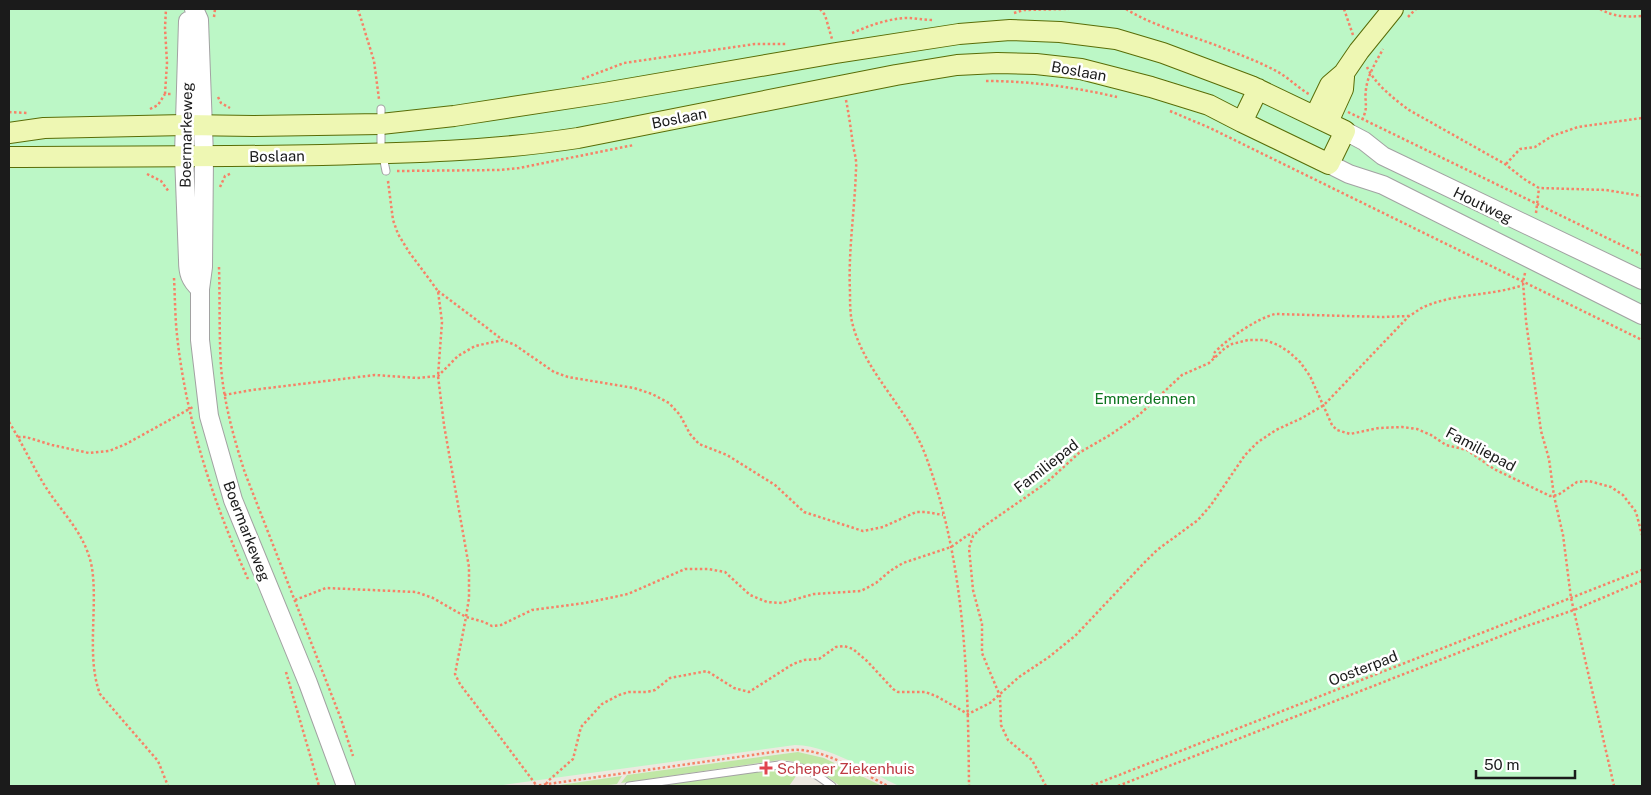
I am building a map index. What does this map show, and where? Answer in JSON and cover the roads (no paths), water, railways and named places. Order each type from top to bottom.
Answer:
[{"type":"main road","points":[[1334,166],[1333,121],[1343,89],[1344,73],[1359,51],[1398,15]]},
{"type":"main road","name":"Boslaan","points":[[9,134],[44,128],[194,125],[253,126],[381,117],[454,116],[604,93],[836,53],[959,34],[1010,30],[1060,32],[1116,39],[1163,53],[1258,89],[1333,121]]},
{"type":"main road","name":"Boslaan","points":[[9,157],[184,155],[384,162],[578,138],[896,75],[957,65],[997,63],[1036,64],[1081,69],[1188,97],[1209,104],[1334,166]]},
{"type":"main road","points":[[1242,122],[1258,89]]},
{"type":"street","name":"Boermarkeweg","points":[[194,9],[187,24],[194,125],[204,156],[204,267],[200,289],[200,340],[209,416],[233,500],[308,683],[345,762],[346,786]]},
{"type":"street","name":"Houtweg","points":[[1333,121],[1383,156],[1642,280]]},
{"type":"street","name":"Boermarkeweg","points":[[194,125],[184,155],[185,192],[188,272],[192,282],[200,289]]},
{"type":"street","name":"Houtweg","points":[[1334,166],[1383,185],[1642,315]]},
{"type":"street","name":"Boermarkeweg","points":[[342,786],[345,762]]},
{"type":"lane","points":[[381,117],[384,162]]},
{"type":"lane","points":[[629,786],[779,765],[799,766],[809,770],[832,786]]},
{"type":"place","name":"Scheper Ziekenhuis","points":[[766,768]]},
{"type":"park label","name":"Emmerdennen","points":[[1145,398]]}]
